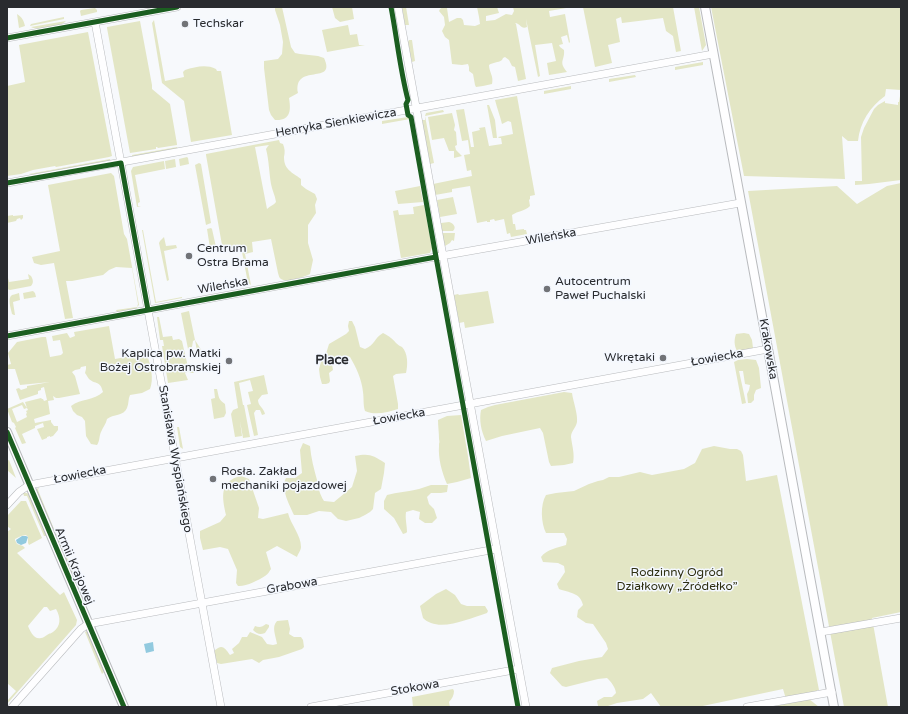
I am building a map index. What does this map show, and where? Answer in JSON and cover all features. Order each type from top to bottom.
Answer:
[{"type":"street","points":[[7,38],[95,22],[135,11],[177,7]]},
{"type":"street","points":[[398,7],[526,707]]},
{"type":"street","name":"Krakowska","points":[[705,7],[834,707]]},
{"type":"street","name":"Stanisława Wyspiańskiego","points":[[95,22],[221,707]]},
{"type":"street","name":"Henryka Sienkiewicza","points":[[7,183],[713,54]]},
{"type":"street","name":"Wileńska","points":[[7,336],[740,203]]},
{"type":"street","name":"Łowiecka","points":[[29,484],[768,349]]},
{"type":"street","name":"Armii Krajowej","points":[[7,432],[124,707]]},
{"type":"street","points":[[7,505],[29,484]]},
{"type":"street","name":"Grabowa","points":[[88,624],[496,549]]},
{"type":"street","points":[[821,632],[901,618]]},
{"type":"street","points":[[12,707],[81,629],[88,624]]},
{"type":"street","name":"Stokowa","points":[[311,707],[519,669]]},
{"type":"street","points":[[747,707],[832,692]]},
{"type":"green space","points":[[275,7],[282,7],[291,47],[295,53],[324,58],[326,66],[325,71],[302,78],[298,84],[298,93],[289,98],[289,114],[284,119],[280,120],[275,120],[269,110],[264,68],[264,61],[278,59],[282,54],[283,42]]},
{"type":"green space","points":[[332,7],[352,7],[354,19],[340,22],[335,18]]},
{"type":"green space","points":[[402,7],[406,7],[409,25],[405,25]]},
{"type":"green space","points":[[443,7],[447,8],[449,22],[457,18],[461,18],[464,25],[475,26],[480,24],[477,7],[497,7],[499,13],[486,16],[486,21],[495,20],[506,14],[512,15],[514,11],[513,7],[572,7],[549,11],[550,17],[565,14],[570,42],[569,43],[567,35],[561,37],[563,44],[559,45],[564,50],[562,63],[567,72],[549,75],[547,63],[556,61],[552,43],[535,45],[540,76],[538,77],[526,19],[527,27],[525,28],[515,23],[526,79],[518,81],[515,67],[512,66],[509,60],[505,57],[500,61],[489,65],[492,84],[476,87],[473,74],[469,71],[468,64],[452,64],[449,40],[445,37],[442,31],[445,25],[444,17],[439,11]]},
{"type":"green space","points":[[583,7],[673,7],[681,51],[676,52],[673,36],[666,31],[663,18],[622,23],[621,17],[616,19],[620,42],[608,45],[612,63],[595,67]]},
{"type":"green space","points":[[694,7],[699,7],[706,45],[702,51]]},
{"type":"green space","points":[[711,7],[901,7],[901,90],[886,89],[885,96],[870,110],[863,121],[858,141],[848,141],[842,136],[845,179],[744,176]]},
{"type":"green space","points":[[95,8],[97,12],[81,16],[81,10]]},
{"type":"green space","points":[[17,14],[24,22],[25,26],[19,28]]},
{"type":"green space","points":[[64,17],[64,19],[30,26],[31,24]]},
{"type":"green space","points":[[154,20],[165,81],[184,77],[183,72],[185,70],[197,67],[212,67],[217,71],[221,71],[232,135],[191,142],[184,101],[162,83],[152,23]]},
{"type":"green space","points":[[66,21],[49,28],[39,29],[31,27]]},
{"type":"green space","points":[[140,21],[152,89],[170,104],[177,145],[156,147],[156,149],[130,153],[107,27]]},
{"type":"green space","points":[[348,25],[350,35],[357,34],[359,45],[365,45],[327,52],[322,30]]},
{"type":"green space","points":[[88,32],[112,156],[7,176],[7,86],[25,82],[19,45]]},
{"type":"green space","points":[[409,40],[412,40],[415,61],[412,62],[408,42]]},
{"type":"green space","points":[[703,62],[703,65],[675,70],[675,67]]},
{"type":"green space","points":[[635,75],[636,77],[609,82],[609,79]]},
{"type":"green space","points":[[571,86],[571,89],[544,94],[544,91]]},
{"type":"green space","points":[[901,90],[901,180],[855,185],[855,181],[862,181],[861,137],[864,128],[874,109],[878,105],[885,101],[885,103],[898,105]]},
{"type":"green space","points":[[517,96],[535,195],[530,196],[530,206],[512,215],[513,224],[515,224],[516,230],[524,229],[526,230],[527,234],[511,237],[510,233],[507,234],[504,219],[495,221],[494,219],[490,220],[490,222],[487,221],[477,223],[470,186],[452,189],[452,192],[435,195],[433,184],[472,176],[471,170],[467,171],[464,155],[470,154],[468,140],[462,141],[456,110],[464,109],[471,147],[474,147],[472,132],[480,130],[479,128],[485,127],[489,146],[502,144],[501,138],[498,137],[513,134],[511,122],[508,121],[502,124],[495,100]]},
{"type":"green space","points":[[487,105],[489,105],[495,120],[497,138],[493,138]]},
{"type":"green space","points":[[443,110],[444,112],[425,116],[426,113]]},
{"type":"green space","points":[[452,113],[455,125],[454,130],[456,132],[457,145],[455,146],[456,150],[462,156],[454,158],[454,151],[449,151],[444,138],[432,140],[428,117]]},
{"type":"green space","points":[[425,116],[434,163],[430,164],[422,120],[425,120]]},
{"type":"green space","points":[[408,117],[410,119],[382,124],[382,121]]},
{"type":"green space","points":[[279,140],[280,143],[283,144],[285,150],[285,165],[301,179],[301,185],[315,194],[317,199],[315,205],[316,213],[308,225],[308,243],[313,260],[310,274],[291,280],[280,279],[271,239],[252,242],[253,252],[245,254],[251,285],[243,279],[247,278],[241,247],[226,249],[222,245],[206,154]],"holes":[[[269,145],[266,149],[271,186],[276,202],[267,209],[255,147]]]},
{"type":"green space","points":[[177,147],[178,149],[132,157],[132,155]]},
{"type":"green space","points":[[187,157],[189,164],[180,166],[179,159]]},
{"type":"green space","points":[[110,159],[111,161],[33,175],[29,174]]},
{"type":"green space","points":[[175,159],[176,167],[166,169],[165,161]]},
{"type":"green space","points":[[164,161],[165,169],[135,175],[140,202],[138,203],[138,206],[141,206],[137,207],[131,171],[133,167]]},
{"type":"green space","points":[[199,163],[201,164],[211,223],[206,225],[195,165]]},
{"type":"green space","points":[[111,173],[114,176],[124,234],[127,239],[139,305],[137,307],[138,304],[132,268],[116,267],[103,275],[66,281],[73,318],[65,319],[54,263],[41,265],[34,263],[32,257],[60,251],[48,185]]},
{"type":"green space","points":[[901,183],[901,612],[872,618],[888,707],[844,707],[748,191],[837,186],[857,204],[887,186]]},
{"type":"green space","points":[[420,186],[423,202],[398,204],[395,191]]},
{"type":"green space","points":[[453,197],[457,214],[440,217],[437,200]]},
{"type":"green space","points":[[424,205],[432,248],[430,253],[401,258],[393,211],[398,210],[399,215],[414,214],[413,207]]},
{"type":"green space","points":[[23,215],[23,218],[21,220],[20,218],[16,221],[7,223],[7,216]]},
{"type":"green space","points":[[449,222],[454,225],[455,228],[453,231],[442,231],[441,223]]},
{"type":"green space","points":[[211,228],[216,247],[210,248],[207,229]]},
{"type":"green space","points":[[142,230],[156,302],[182,298],[155,303]]},
{"type":"green space","points":[[442,233],[455,233],[454,241],[452,240],[445,246]]},
{"type":"green space","points":[[164,237],[166,246],[176,245],[177,248],[164,251],[169,280],[167,281],[159,243]]},
{"type":"green space","points":[[28,274],[33,280],[33,284],[31,286],[10,290],[7,289],[8,278],[9,282],[29,279]]},
{"type":"green space","points":[[33,291],[36,297],[24,299],[23,293]]},
{"type":"green space","points":[[488,291],[494,323],[465,328],[464,322],[459,323],[454,295]]},
{"type":"green space","points":[[19,293],[20,300],[13,302],[14,315],[12,314],[10,299],[12,295]]},
{"type":"green space","points":[[137,307],[137,309],[117,312],[116,310]]},
{"type":"green space","points":[[189,311],[195,340],[193,341],[192,347],[189,347],[188,349],[181,313]]},
{"type":"green space","points":[[157,317],[159,317],[163,337],[172,336],[173,340],[179,339],[182,341],[188,367],[191,366],[191,370],[194,370],[194,373],[190,373],[189,371],[185,373],[188,380],[168,383],[162,346],[164,346],[163,340],[160,340]]},
{"type":"green space","points":[[349,321],[352,321],[355,327],[360,347],[365,349],[383,333],[404,350],[407,359],[406,373],[396,374],[393,376],[398,409],[377,413],[365,411],[361,383],[350,357],[346,356],[333,362],[333,370],[329,373],[329,383],[322,384],[319,369],[321,362],[325,357],[329,344],[349,331]]},
{"type":"green space","points":[[109,326],[115,359],[137,355],[147,355],[152,372],[150,389],[142,393],[130,395],[126,411],[107,419],[100,434],[99,442],[97,445],[91,444],[86,436],[85,421],[73,411],[71,406],[75,403],[96,397],[103,392],[99,384],[88,378],[85,373],[86,366],[81,367],[80,369],[72,372],[75,376],[80,394],[59,398],[53,396],[54,400],[48,401],[50,414],[34,419],[35,423],[51,420],[54,426],[58,426],[58,430],[53,436],[42,440],[37,429],[44,427],[43,423],[35,426],[35,428],[22,434],[26,443],[22,444],[7,409],[23,402],[27,408],[25,402],[41,398],[44,401],[47,400],[44,387],[38,391],[38,394],[20,400],[16,389],[19,388],[21,390],[27,388],[27,386],[50,382],[20,385],[15,369],[7,369],[7,365],[11,364],[8,353],[17,342],[46,337],[50,357],[61,355],[63,353],[60,340],[53,341],[52,336],[67,333],[70,338],[75,336],[74,332]],"holes":[[[22,405],[24,409],[27,408],[28,410],[26,411],[27,417],[17,422],[12,409]]]},
{"type":"green space","points":[[736,334],[749,334],[752,340],[753,348],[737,351],[735,347]]},
{"type":"green space","points":[[195,340],[205,356],[198,357]]},
{"type":"green space","points":[[747,359],[756,360],[759,368],[761,388],[756,390],[754,400],[751,403],[748,403],[747,394],[750,385],[745,384],[743,371],[739,371],[746,403],[742,404],[734,362]]},
{"type":"green space","points":[[264,375],[268,394],[262,395],[258,400],[265,414],[262,415],[260,410],[256,410],[254,413],[258,435],[254,436],[247,405],[251,404],[248,392],[253,391],[250,380],[239,383],[250,437],[243,438],[240,421],[242,436],[235,437],[231,414],[233,410],[238,408],[234,382]]},
{"type":"green space","points":[[214,389],[217,389],[220,399],[225,404],[226,413],[224,417],[214,419],[211,399],[215,398]]},
{"type":"green space","points":[[564,392],[572,393],[577,415],[577,422],[571,437],[574,453],[573,463],[551,466],[543,433],[540,428],[486,441],[481,426],[481,410],[495,405]]},
{"type":"green space","points":[[461,415],[471,478],[447,484],[440,460],[438,420],[447,416]]},
{"type":"green space","points":[[177,427],[179,427],[183,449],[180,447]]},
{"type":"green space","points":[[303,443],[310,446],[319,491],[324,501],[334,502],[352,487],[357,471],[355,456],[371,455],[385,463],[381,489],[375,493],[373,509],[359,518],[346,521],[338,519],[331,512],[319,511],[307,515],[294,515],[286,497],[284,482],[286,478],[295,478],[302,473],[300,450]]},
{"type":"green space","name":"Rodzinny Ogród Działkowy „Źródełko”","points":[[714,446],[737,449],[741,451],[743,455],[746,481],[777,475],[819,690],[817,690],[817,693],[786,699],[783,689],[698,707],[661,707],[651,693],[643,699],[617,703],[605,707],[598,706],[597,701],[604,697],[612,697],[616,693],[613,685],[607,678],[566,687],[562,686],[550,673],[552,668],[602,657],[608,649],[606,643],[593,624],[586,623],[577,617],[578,610],[583,605],[582,601],[577,595],[559,589],[557,584],[565,572],[564,566],[558,563],[543,562],[541,557],[543,554],[552,549],[566,545],[567,539],[564,533],[546,533],[542,514],[544,499],[546,495],[574,491],[609,477],[619,477],[640,472],[652,475],[684,469],[695,463],[702,449]]},
{"type":"green space","points":[[9,460],[16,478],[7,470],[7,461]]},
{"type":"green space","points":[[241,476],[249,479],[259,508],[258,518],[263,519],[288,513],[301,543],[301,549],[297,557],[277,546],[266,552],[271,569],[268,573],[252,583],[238,586],[236,583],[237,570],[228,549],[220,547],[203,550],[200,531],[220,522],[226,515],[223,496],[224,491],[229,482],[234,478]]},
{"type":"green space","points":[[431,485],[448,485],[447,492],[431,493],[427,497],[429,504],[434,509],[437,518],[432,523],[425,523],[419,519],[420,512],[413,510],[406,512],[407,532],[403,534],[394,518],[384,509],[384,501],[387,495],[420,489]]},
{"type":"green space","points":[[39,487],[38,490],[54,529],[52,528],[36,491]]},
{"type":"green space","points":[[23,493],[27,493],[29,495],[46,536],[44,536],[27,496],[24,496]]},
{"type":"green space","points":[[21,501],[26,501],[42,538],[29,545],[28,537],[26,535],[15,539],[17,544],[25,548],[17,553],[60,595],[64,592],[77,620],[76,625],[7,704],[7,701],[16,691],[7,683],[7,532],[11,529],[7,526],[7,516]],"holes":[[[44,607],[47,607],[50,611],[56,609],[59,616],[58,627],[52,633],[42,638],[36,638],[28,626]]]},
{"type":"green space","points":[[57,534],[75,577],[73,578],[55,536]]},
{"type":"green space","points":[[446,589],[455,595],[461,604],[467,606],[485,606],[488,611],[487,613],[452,624],[444,625],[428,622],[423,618],[420,606],[436,594]]},
{"type":"green space","points":[[288,620],[290,629],[289,634],[294,637],[301,637],[304,647],[302,649],[279,657],[263,660],[259,663],[252,659],[221,664],[217,663],[214,651],[223,647],[230,655],[234,653],[232,649],[239,643],[242,637],[247,637],[250,632],[262,637],[267,644],[277,644],[274,629],[275,623],[277,621]]},
{"type":"green space","points":[[266,624],[269,625],[269,627],[265,633],[259,634],[253,630],[255,626],[261,627]]},
{"type":"green space","points":[[86,631],[104,672],[102,674],[85,632]]},
{"type":"green space","points":[[453,689],[453,695],[449,702],[450,707],[413,707],[412,697]]},
{"type":"green space","points":[[809,699],[819,707],[770,707],[774,706]]},
{"type":"water","points":[[22,536],[28,537],[26,543],[21,545],[17,543],[16,540]]},
{"type":"water","points":[[153,642],[154,651],[146,653],[144,644]]},
{"type":"cycle path","points":[[7,38],[177,7]]},
{"type":"cycle path","points":[[391,7],[408,100],[406,104],[408,115],[411,117],[518,707]]},
{"type":"cycle path","points":[[7,183],[121,163],[148,310]]},
{"type":"cycle path","points":[[7,336],[436,257]]},
{"type":"cycle path","points":[[7,432],[124,707]]},
{"type":"place","name":"Techskar","points":[[185,24]]},
{"type":"place","name":"Centrum Ostra Brama","points":[[189,256]]},
{"type":"place","name":"Autocentrum Paweł Puchalski","points":[[547,289]]},
{"type":"place","name":"Wkrętaki","points":[[663,358]]},
{"type":"place","name":"Kaplica pw. Matki Bożej Ostrobramskiej","points":[[229,361]]},
{"type":"place","name":"Rosła. Zakład mechaniki pojazdowej","points":[[213,479]]},
{"type":"district","name":"Place","points":[[332,361]]}]
